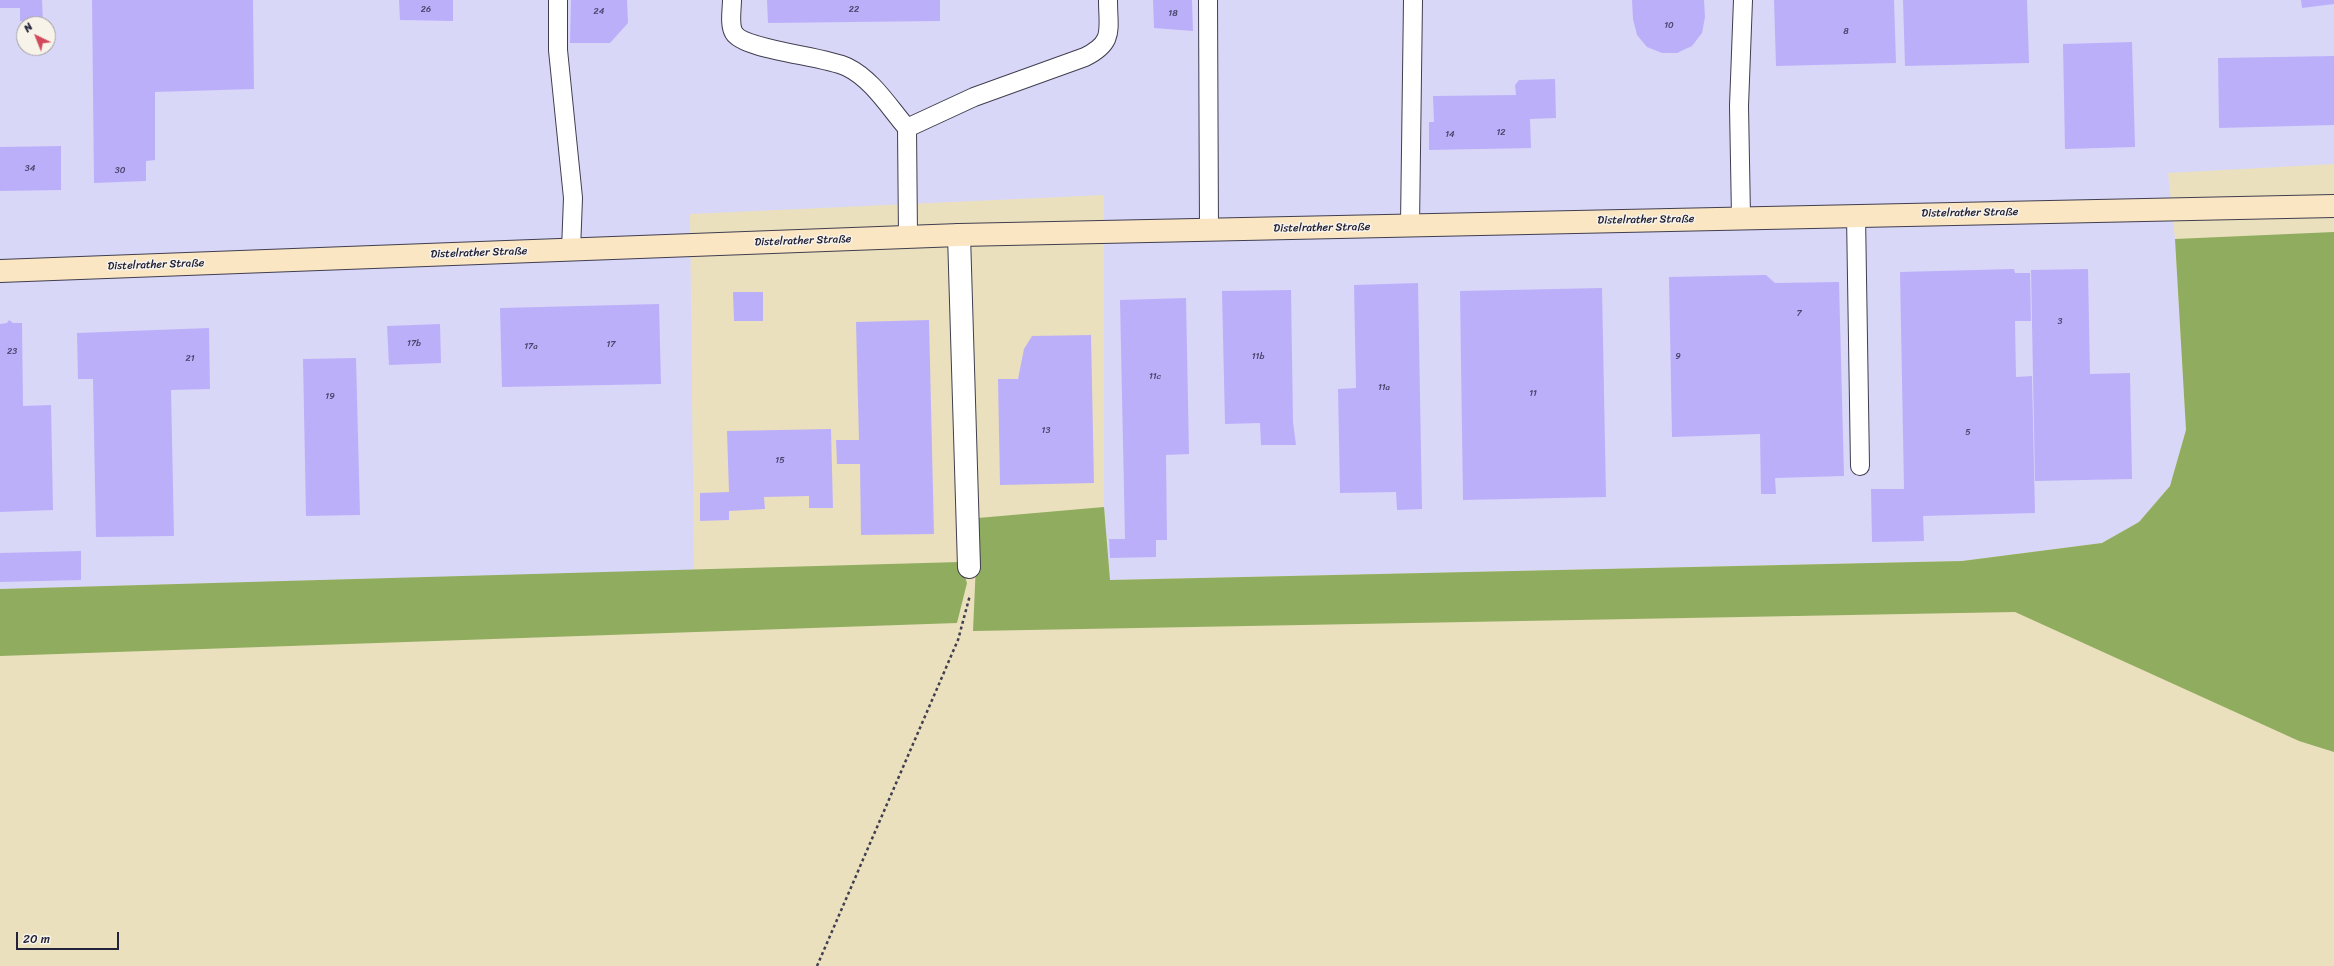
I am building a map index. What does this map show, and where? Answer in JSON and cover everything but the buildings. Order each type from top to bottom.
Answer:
[{"type":"street","name":"Distelrather Straße","points":[[0,271],[959,235],[1741,217],[2334,206]]},
{"type":"street","points":[[959,235],[969,567]]},
{"type":"lane","points":[[558,0],[558,50],[573,198],[571,250]]},
{"type":"lane","points":[[732,0],[732,26],[734,34],[739,38],[751,45],[832,60],[848,68],[865,79],[907,128],[908,237]]},
{"type":"lane","points":[[907,128],[974,97],[1085,57],[1100,50],[1107,38],[1108,0]]},
{"type":"lane","points":[[1208,0],[1209,230]]},
{"type":"lane","points":[[1410,225],[1413,0]]},
{"type":"lane","points":[[1741,217],[1739,106],[1743,0]]},
{"type":"lane","points":[[1856,215],[1860,466]]},
{"type":"path","points":[[817,966],[958,640],[971,592],[969,567]]},
{"type":"shaded area","points":[[0,0],[2334,0],[2334,164],[2168,173],[2175,239],[2186,430],[2170,486],[2139,522],[2102,543],[1962,561],[1110,580],[1104,507],[1104,195],[690,214],[694,570],[0,589]]},
{"type":"green space","points":[[2334,232],[2334,752],[2299,741],[2015,612],[973,631],[978,518],[1104,507],[1110,580],[1962,561],[2102,543],[2139,522],[2170,486],[2186,430],[2175,239]]},
{"type":"green space","points":[[960,562],[967,583],[957,623],[0,656],[0,589]]}]
